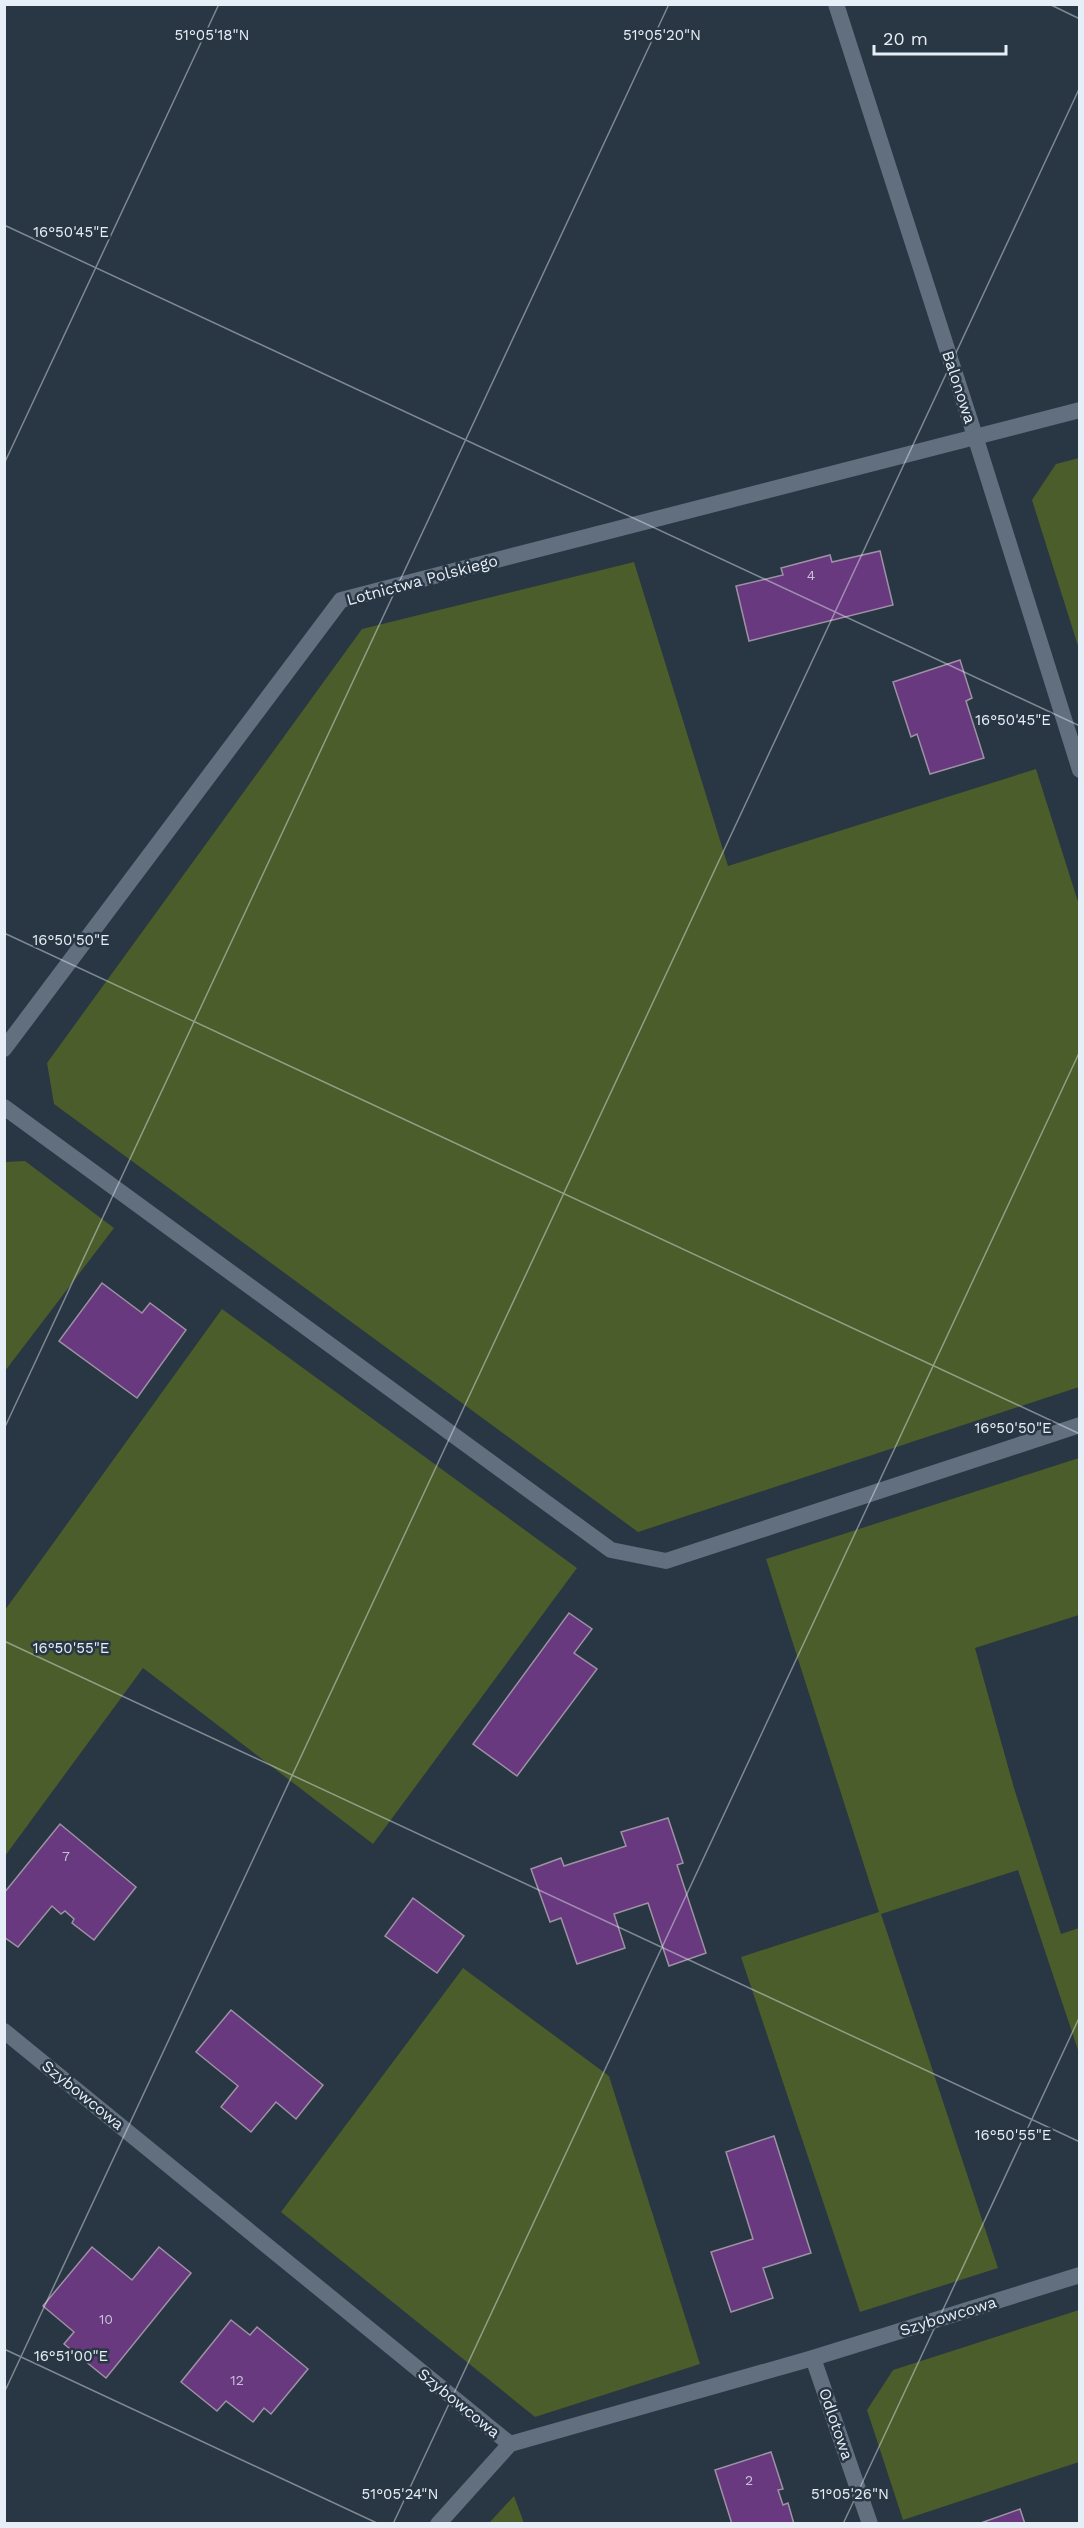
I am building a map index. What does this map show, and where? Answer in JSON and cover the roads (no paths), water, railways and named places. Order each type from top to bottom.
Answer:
[{"type":"street","name":"Balonowa","points":[[836,4],[1080,770]]},
{"type":"street","name":"Lotnictwa Polskiego","points":[[4,1049],[341,600],[1080,410]]},
{"type":"street","points":[[4,1107],[611,1550],[666,1561],[1080,1425]]},
{"type":"street","name":"Szybowcowa","points":[[4,2031],[510,2444],[813,2358],[1080,2275]]},
{"type":"street","name":"Odlotowa","points":[[813,2358],[870,2523]]},
{"type":"street","points":[[438,2523],[510,2444]]}]
